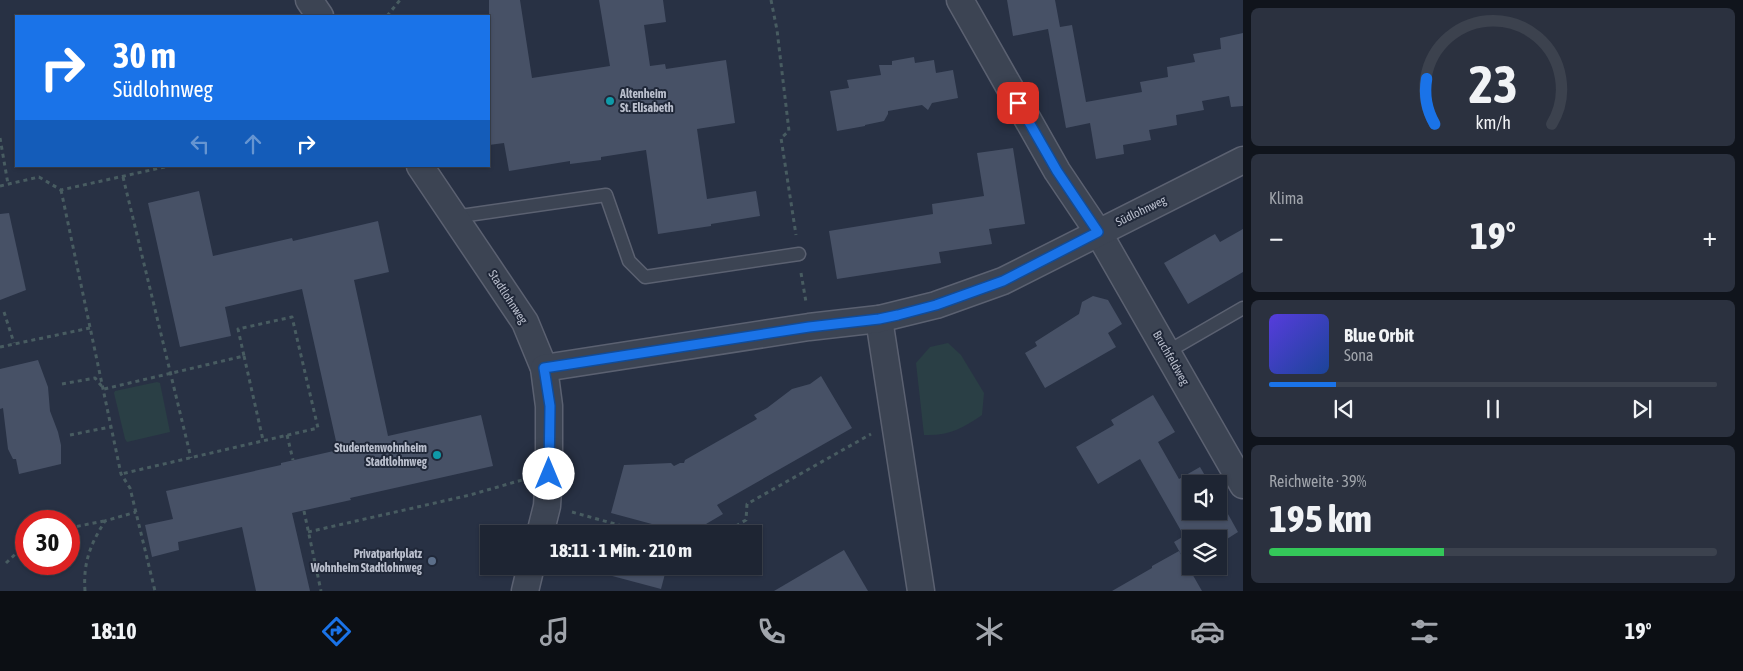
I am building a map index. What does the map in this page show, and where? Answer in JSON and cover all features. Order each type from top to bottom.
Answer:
[{"type":"street","points":[[309,0],[319,15]]},
{"type":"street","name":"Bruchfeldweg","points":[[960,0],[1057,171],[1098,232],[1243,485]]},
{"type":"street","name":"Südlohnweg","points":[[544,368],[809,327],[879,319],[936,305],[1003,281],[1243,160]]},
{"type":"street","name":"Stadtlohnweg","points":[[421,167],[525,322],[544,368],[550,406],[547,506],[542,525]]},
{"type":"street","points":[[879,319],[921,591]]},
{"type":"street","points":[[525,591],[529,575]]},
{"type":"lane","points":[[454,217],[606,195],[629,261],[645,277],[798,254]]},
{"type":"lane","points":[[1167,352],[1243,308]]},
{"type":"path","points":[[388,15],[400,0]]},
{"type":"path","points":[[771,0],[777,30],[789,131],[781,138],[809,327]]},
{"type":"path","points":[[0,138],[8,184]]},
{"type":"path","points":[[0,186],[39,177],[61,190],[164,167]]},
{"type":"path","points":[[123,176],[191,458]]},
{"type":"path","points":[[61,190],[121,474],[130,488],[155,591]]},
{"type":"path","points":[[4,312],[14,343]]},
{"type":"path","points":[[121,474],[318,428],[292,317],[238,329],[263,440]]},
{"type":"path","points":[[0,347],[90,328]]},
{"type":"path","points":[[104,389],[244,356]]},
{"type":"path","points":[[62,384],[95,378],[104,389]]},
{"type":"path","points":[[737,525],[746,520],[747,504],[895,421]]},
{"type":"path","points":[[70,436],[110,427]]},
{"type":"path","points":[[287,435],[293,460]]},
{"type":"path","points":[[308,532],[470,495],[549,474]]},
{"type":"path","points":[[547,506],[618,525]]},
{"type":"path","points":[[304,511],[321,591]]},
{"type":"path","points":[[80,526],[136,512]]},
{"type":"path","points":[[85,591],[84,572],[94,539],[105,521]]},
{"type":"path","points":[[6,562],[15,554]]},
{"type":"green space","points":[[948,343],[961,355],[984,393],[982,415],[948,433],[924,435],[916,363],[930,347]]},
{"type":"green space","points":[[157,382],[160,383],[170,432],[127,442],[115,391]]},
{"type":"building","name":"Altenheim St. Elisabeth","points":[[489,0],[520,0],[532,78],[610,66],[599,0],[663,0],[666,22],[644,25],[650,66],[665,64],[666,69],[726,60],[735,123],[697,129],[707,199],[756,191],[760,216],[658,234],[646,150],[601,157],[601,160],[570,164],[570,161],[509,171],[504,143],[490,145]]},
{"type":"building","points":[[1007,0],[1055,0],[1060,27],[1072,25],[1086,102],[1142,92],[1140,82],[1168,77],[1167,67],[1195,62],[1193,54],[1221,49],[1220,38],[1243,33],[1243,106],[1231,107],[1229,96],[1202,101],[1204,110],[1176,115],[1177,125],[1149,130],[1151,140],[1123,145],[1124,154],[1096,159],[1090,123],[1066,128],[1048,29],[1013,36]]},
{"type":"building","points":[[914,57],[915,63],[934,60],[936,73],[953,70],[958,98],[932,103],[928,110],[922,105],[888,111],[884,121],[837,131],[830,91],[849,88],[847,80],[881,75],[879,65],[892,65],[892,61]]},
{"type":"building","points":[[1013,148],[1025,224],[989,229],[992,244],[939,252],[941,263],[837,279],[829,231],[933,214],[932,204],[984,196],[977,153]]},
{"type":"building","points":[[199,191],[213,256],[292,238],[293,241],[378,221],[389,272],[354,280],[388,436],[481,415],[493,466],[292,513],[310,591],[256,591],[242,527],[178,542],[179,550],[152,557],[145,525],[173,519],[166,491],[338,450],[302,289],[225,307],[231,336],[180,347],[148,203]]},
{"type":"building","points":[[9,213],[26,290],[0,300],[0,214]]},
{"type":"building","points":[[1243,229],[1243,272],[1188,304],[1164,263],[1215,234],[1220,242]]},
{"type":"building","points":[[1093,296],[1108,300],[1122,324],[1108,333],[1116,347],[1045,388],[1025,353],[1037,346],[1035,342],[1079,314],[1082,302]]},
{"type":"building","points":[[38,360],[48,387],[50,411],[61,445],[61,464],[19,474],[16,459],[13,459],[8,449],[3,408],[0,409],[0,369]]},
{"type":"building","points":[[821,376],[852,428],[717,505],[723,514],[704,525],[656,525],[611,513],[624,465],[671,463],[674,466],[684,463],[685,460],[757,419],[754,415],[767,408],[792,389],[810,384]]},
{"type":"building","points":[[1153,395],[1175,432],[1158,442],[1179,479],[1182,477],[1182,520],[1227,520],[1227,512],[1238,532],[1227,539],[1227,530],[1182,530],[1182,532],[1140,459],[1098,484],[1076,447],[1114,425],[1111,420]]},
{"type":"building","points":[[1200,467],[1205,475],[1186,475]]},
{"type":"building","points":[[1182,537],[1182,556],[1174,542]]},
{"type":"building","points":[[844,550],[868,591],[774,591]]},
{"type":"building","points":[[1179,551],[1182,556],[1182,575],[1193,575],[1202,591],[1112,591],[1152,568],[1152,566]]},
{"type":"building","points":[[608,575],[665,575],[661,589]]},
{"type":"place","name":"Altenheim St. Elisabeth","points":[[610,101]]},
{"type":"place","name":"Studentenwohnheim Stadtlohnweg","points":[[437,455]]},
{"type":"place","name":"Privatparkplatz Wohnheim Stadtlohnweg","points":[[432,561]]},
{"type":"route","points":[[549,474],[550,406],[544,368],[898,315],[936,305],[1003,281],[1098,232],[1057,171],[1018,103]]}]
